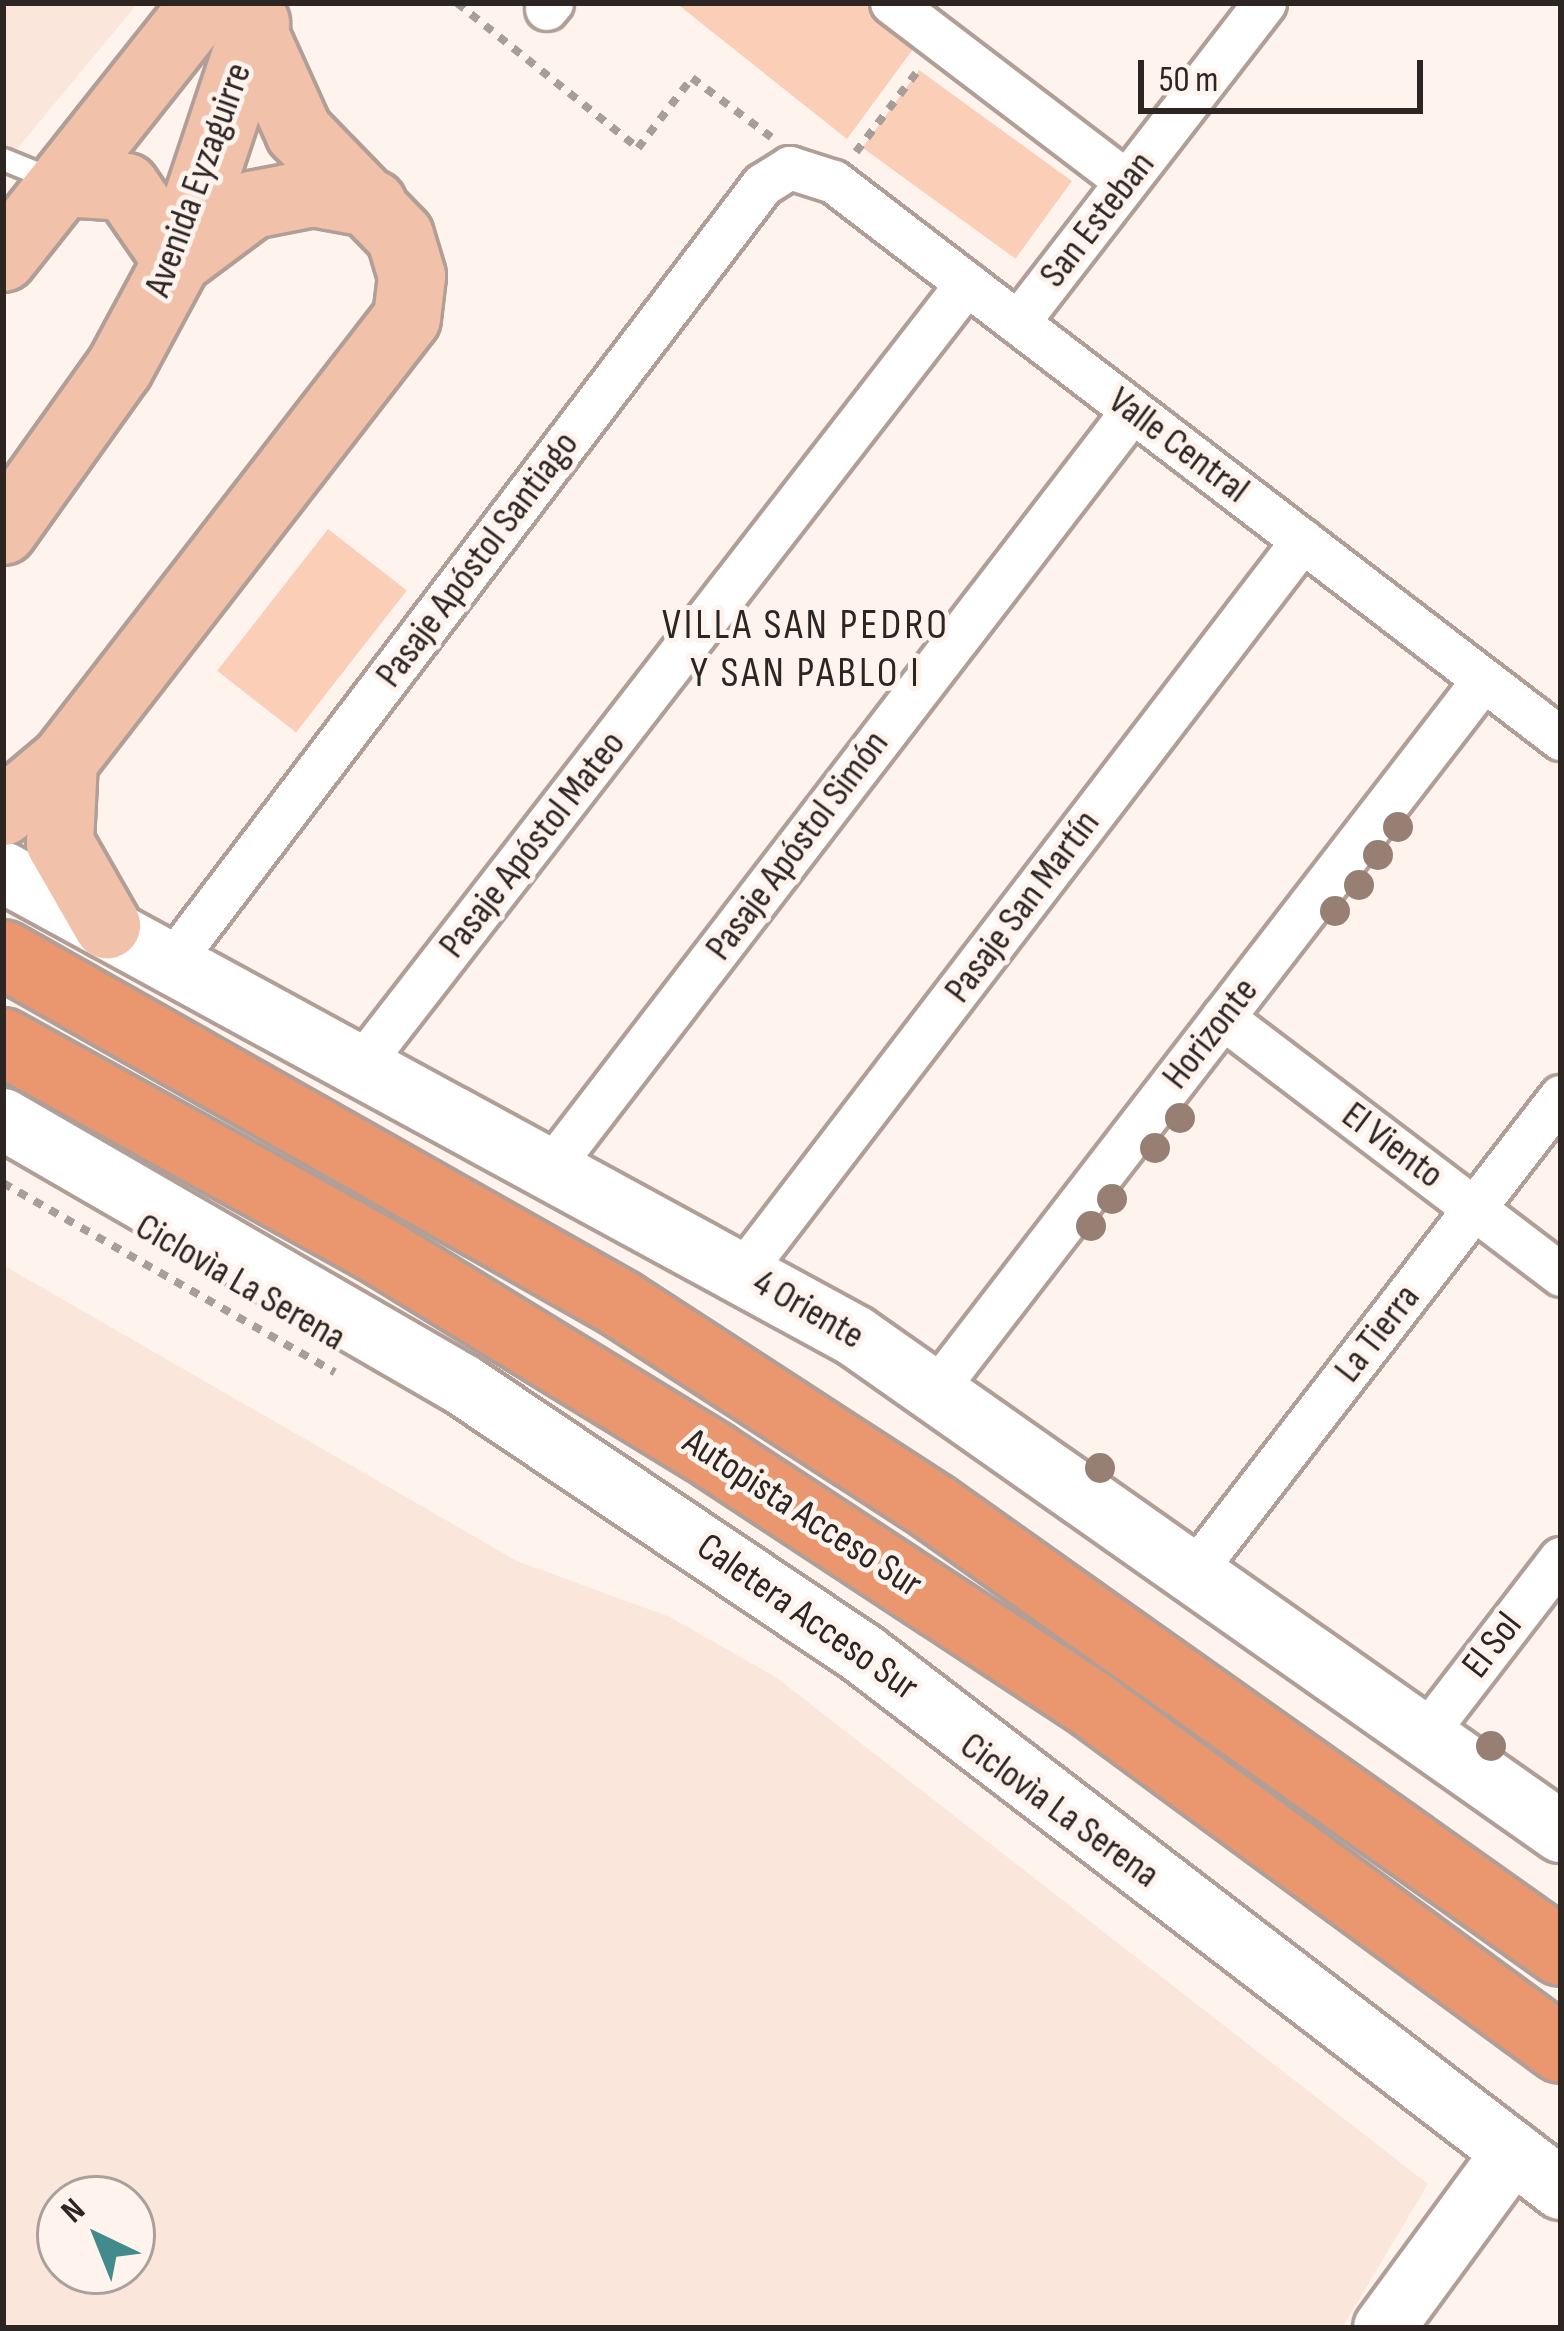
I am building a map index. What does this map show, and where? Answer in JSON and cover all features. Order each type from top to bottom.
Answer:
[{"type":"highway","name":"Autopista Acceso Sur","points":[[3,954],[661,1330],[953,1521],[1561,1952]]},
{"type":"highway","name":"Autopista Acceso Sur","points":[[3,1042],[375,1249],[752,1480],[1094,1706],[1561,2049]]},
{"type":"main road","points":[[3,258],[63,183],[240,12],[299,132],[373,204],[408,255],[399,338],[64,761],[3,812]]},
{"type":"main road","name":"Avenida Eyzaguirre","points":[[3,531],[107,387],[177,261],[240,12]]},
{"type":"main road","points":[[63,183],[126,187],[177,261],[252,205],[313,193],[373,204]]},
{"type":"main road","points":[[64,761],[60,843],[107,925]]},
{"type":"main road","name":"4 Oriente","points":[[3,872],[174,960],[743,1272],[937,1388],[1561,1832]]},
{"type":"main road","name":"Caletera Acceso Sur","points":[[3,1119],[443,1373],[761,1584],[1183,1890],[1561,2189]]},
{"type":"main road","points":[[1384,2328],[1513,2152]]},
{"type":"street","points":[[892,3],[1127,182]]},
{"type":"street","name":"San Esteban","points":[[1018,323],[1253,7]]},
{"type":"street","name":"Valle Central","points":[[790,168],[834,182],[1561,739]]},
{"type":"street","name":"Pasaje Apóstol Santiago","points":[[174,960],[763,185],[790,168]]},
{"type":"street","name":"Pasaje Apóstol Mateo","points":[[363,1063],[967,284]]},
{"type":"street","name":"Pasaje Apóstol Simón","points":[[552,1167],[1132,411]]},
{"type":"street","name":"Pasaje San Martín","points":[[743,1272],[1303,541]]},
{"type":"street","name":"Horizonte","points":[[937,1388],[1484,680]]},
{"type":"street","name":"El Viento","points":[[1223,1018],[1561,1275]]},
{"type":"street","name":"La Tierra","points":[[1195,1571],[1561,1097]]},
{"type":"street","name":"El Sol","points":[[1426,1734],[1561,1559]]},
{"type":"lane","points":[[3,159],[63,183]]},
{"type":"path","points":[[457,3],[638,148],[692,78],[780,144],[790,168]]},
{"type":"path","points":[[834,182],[941,40]]},
{"type":"path","name":"Ciclovìa La Serena","points":[[3,1183],[352,1382]]},
{"type":"shaded area","points":[[3,3],[138,3],[3,166]]},
{"type":"shaded area","points":[[676,3],[863,3],[916,45],[847,139]]},
{"type":"shaded area","points":[[919,70],[1072,181],[1015,259],[863,148]]},
{"type":"shaded area","points":[[328,529],[407,591],[296,732],[217,671]]},
{"type":"shaded area","points":[[3,1265],[517,1561],[670,1617],[777,1678],[1428,2184],[1342,2328],[3,2328]]},
{"type":"district","name":"VILLA SAN PEDRO Y SAN PABLO I","points":[[806,650]]}]
